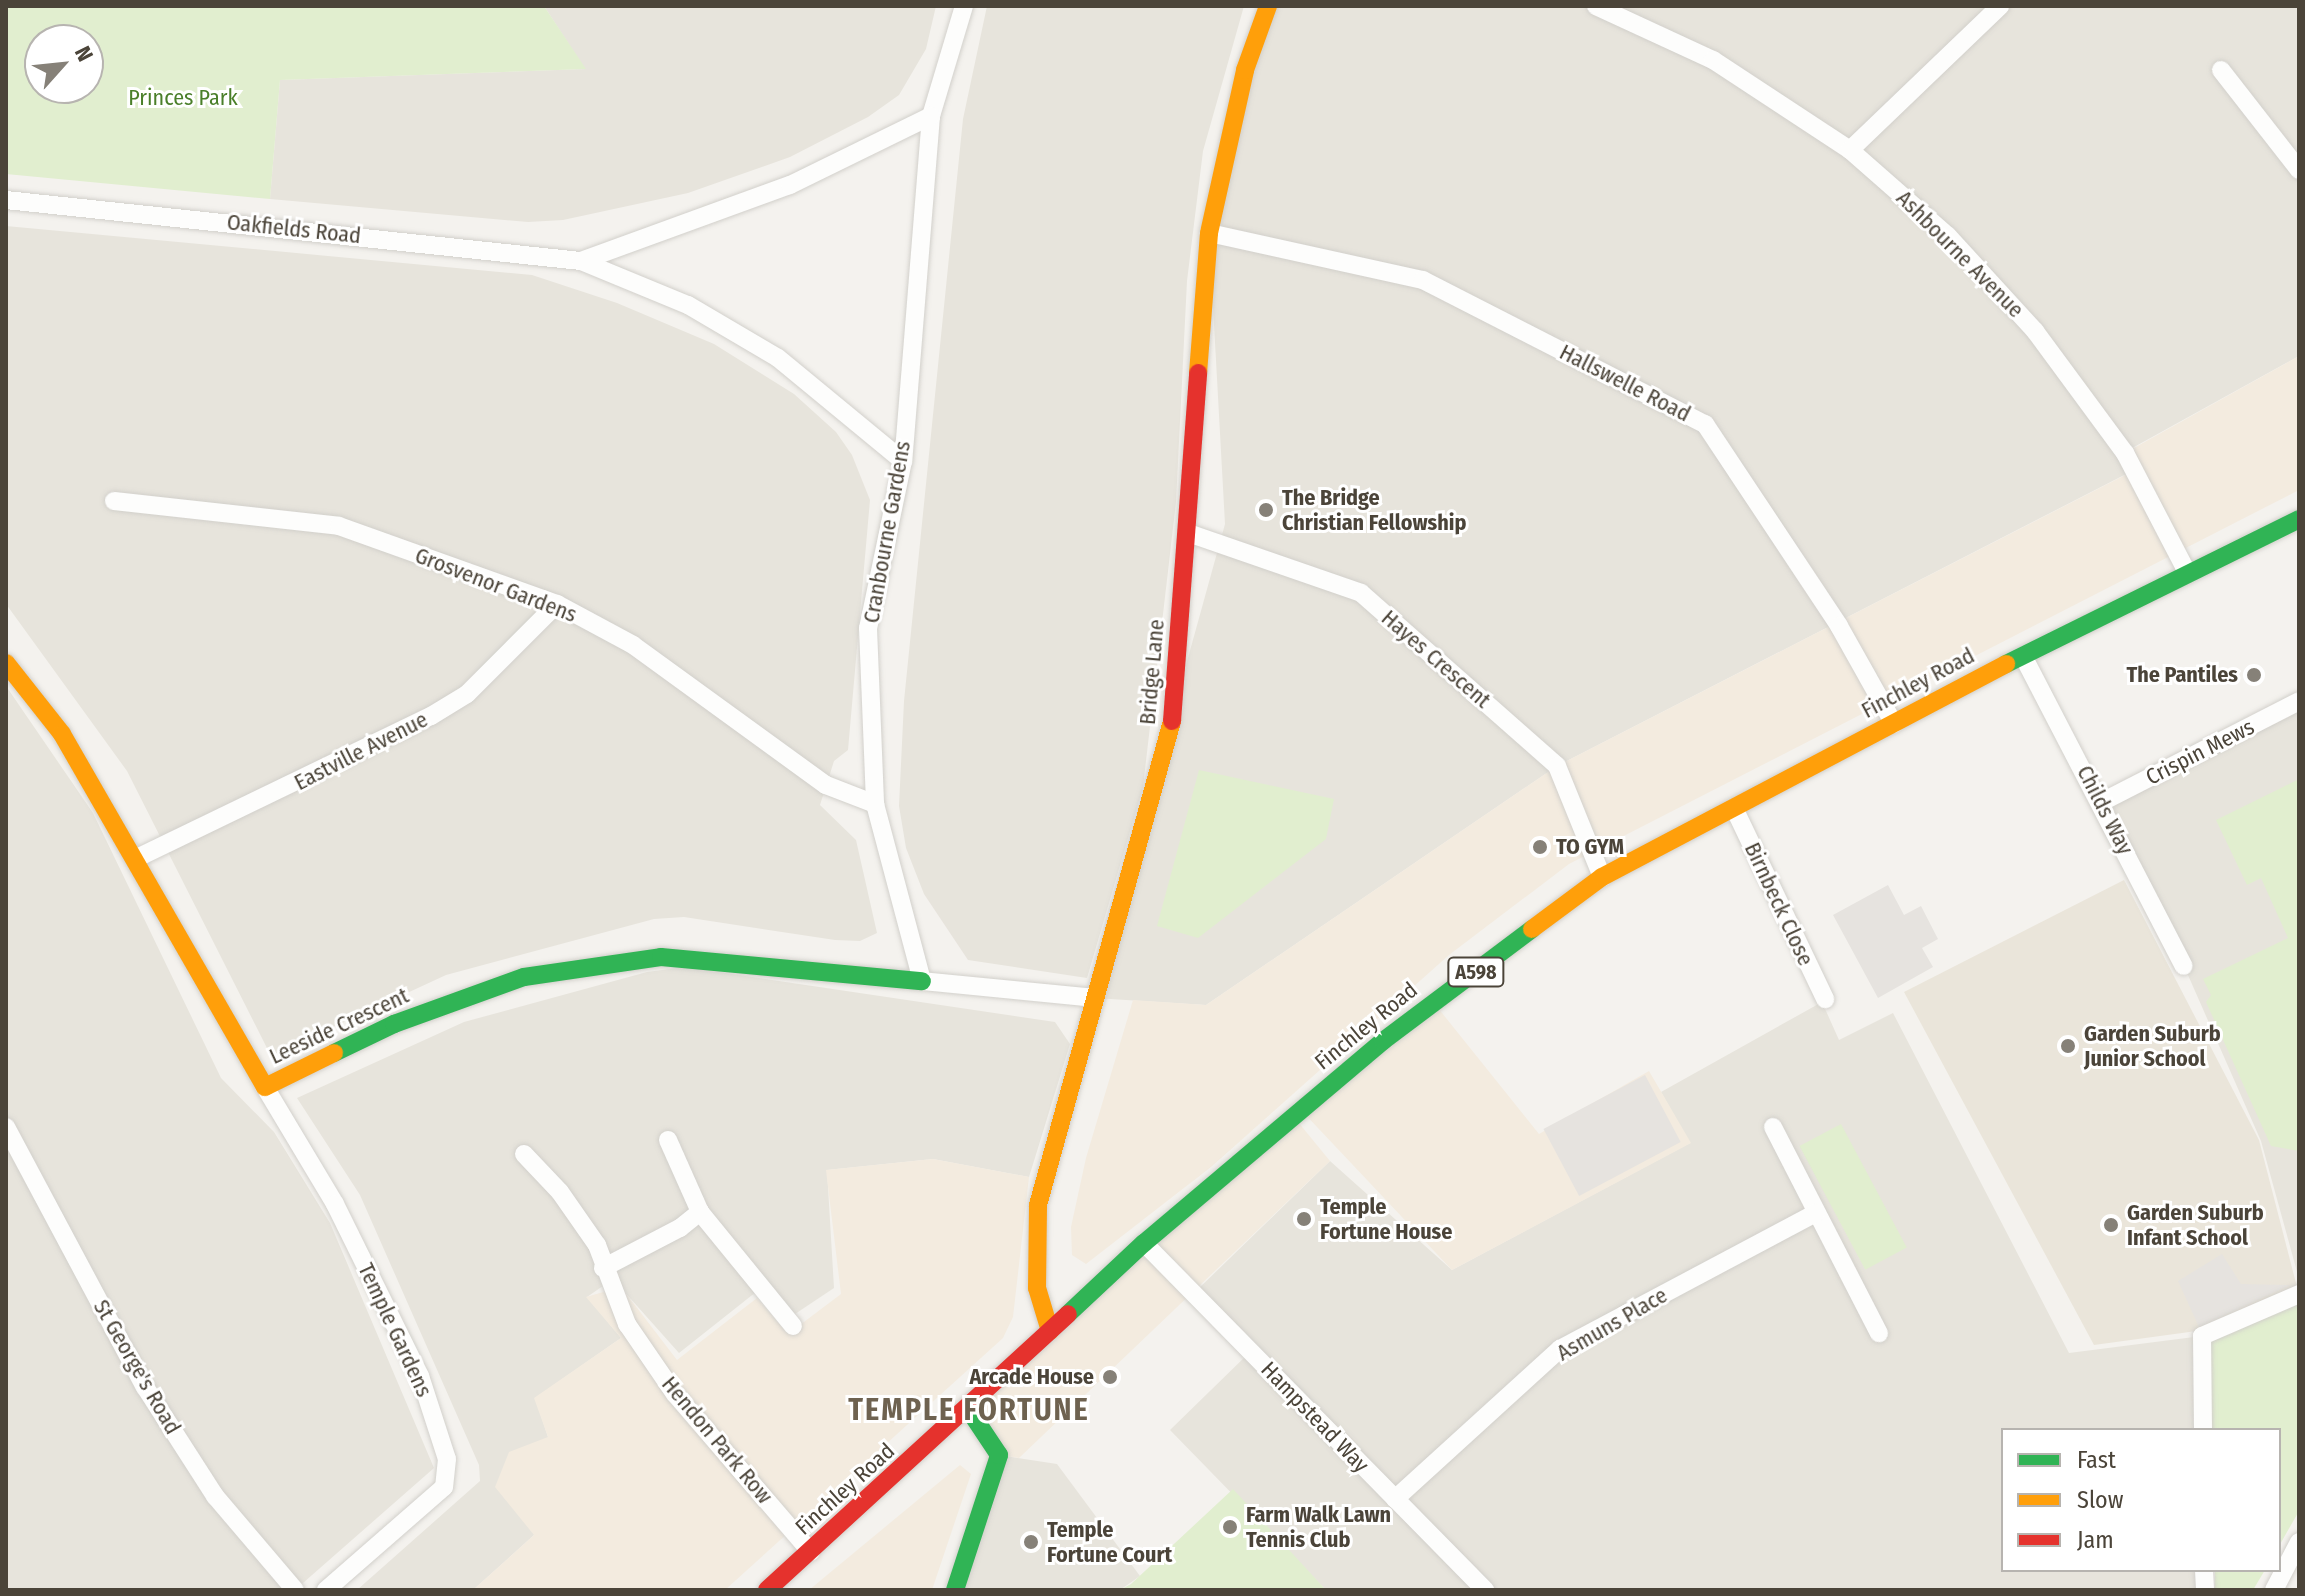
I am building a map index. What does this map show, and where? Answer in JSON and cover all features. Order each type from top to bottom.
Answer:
[{"type":"street","name":"Cranbourne Gardens","points":[[922,981],[875,804],[868,628],[903,461],[931,116],[964,6]]},
{"type":"street","name":"Bridge Lane","points":[[1050,1331],[1037,1288],[1038,1205],[1094,998],[1171,736],[1209,233],[1245,70],[1268,6]]},
{"type":"street","name":"Ashbourne Avenue","points":[[1596,6],[1713,60],[1850,150],[1948,236],[2035,331],[2125,453],[2188,574]]},
{"type":"street","points":[[1850,150],[2000,6]]},
{"type":"street","points":[[2221,70],[2299,170]]},
{"type":"street","name":"Oakfields Road","points":[[581,261],[790,185],[931,116]]},
{"type":"street","name":"Oakfields Road","points":[[6,200],[581,261],[688,305],[778,358],[903,461]]},
{"type":"street","name":"Hallswelle Road","points":[[1209,233],[1423,280],[1705,424],[1839,626],[1894,724]]},
{"type":"street","name":"Grosvenor Gardens","points":[[114,501],[339,526],[557,604],[633,645],[826,785],[875,804]]},
{"type":"street","name":"Finchley Road","points":[[767,1590],[969,1410],[1144,1243],[1383,1041],[1602,877],[2023,656],[2299,519]]},
{"type":"street","name":"Hayes Crescent","points":[[1188,533],[1361,593],[1557,766],[1602,877]]},
{"type":"street","name":"Eastville Avenue","points":[[137,858],[431,716],[467,694],[557,604]]},
{"type":"street","name":"Childs Way","points":[[2023,656],[2102,802],[2184,966]]},
{"type":"street","name":"Leeside Crescent","points":[[6,663],[62,734],[137,858],[265,1087],[394,1024],[524,977],[661,957],[922,981]]},
{"type":"street","name":"Crispin Mews","points":[[2102,802],[2299,701]]},
{"type":"street","name":"Birnbeck Close","points":[[1734,808],[1825,999]]},
{"type":"street","points":[[922,981],[1094,998]]},
{"type":"street","name":"Temple Gardens","points":[[265,1087],[335,1204],[420,1376],[447,1459],[444,1487],[326,1590]]},
{"type":"street","name":"St George's Road","points":[[6,1127],[145,1387],[215,1496],[295,1590]]},
{"type":"street","points":[[1773,1127],[1879,1333]]},
{"type":"street","points":[[668,1140],[700,1212],[793,1326]]},
{"type":"street","name":"Hendon Park Row","points":[[524,1154],[560,1192],[597,1245],[603,1268],[627,1324],[675,1394],[811,1552]]},
{"type":"street","points":[[603,1268],[680,1228],[700,1212]]},
{"type":"street","name":"Asmuns Place","points":[[1395,1499],[1560,1349],[1816,1213]]},
{"type":"street","name":"Hampstead Way","points":[[1144,1243],[1485,1590]]},
{"type":"street","points":[[2203,1428],[2202,1336],[2299,1294]]},
{"type":"street","points":[[955,1590],[999,1455],[969,1410]]},
{"type":"street","points":[[2274,1590],[2299,1542]]},
{"type":"shaded area","points":[[544,6],[936,6],[926,49],[899,95],[868,117],[790,157],[688,193],[563,220],[528,222],[270,199],[280,80],[585,69]]},
{"type":"shaded area","points":[[987,6],[1244,6],[1203,151],[1187,281],[1176,502],[1143,787],[1087,978],[968,960],[924,894],[906,848],[899,806],[904,701],[963,119]]},
{"type":"shaded area","points":[[1268,6],[2299,6],[2299,356],[2125,452],[2134,470],[1557,766],[1206,1005],[1094,998],[1225,524],[1209,233]]},
{"type":"shaded area","points":[[6,226],[532,275],[617,303],[714,344],[794,394],[836,432],[852,455],[870,500],[848,750],[834,761],[820,805],[856,840],[877,933],[860,941],[835,940],[684,917],[654,919],[446,975],[271,1056],[127,771],[6,604]]},
{"type":"shaded area","points":[[2299,356],[2299,490],[1569,864],[1449,955],[1211,1167],[1086,1264],[1072,1255],[1071,1227],[1086,1158],[1133,1000],[1206,1005],[1557,766],[2133,471],[2125,453]]},
{"type":"shaded area","points":[[6,686],[93,813],[221,1078],[274,1132],[330,1223],[434,1468],[295,1590],[6,1590]]},
{"type":"shaded area","points":[[2299,701],[2299,1279],[2261,1141],[2184,966],[2102,802]]},
{"type":"shaded area","points":[[2124,880],[2259,1140],[2297,1287],[2204,1330],[2094,1345],[1904,992]]},
{"type":"shaded area","points":[[1888,885],[1904,915],[1921,906],[1938,939],[1922,948],[1933,967],[1878,998],[1833,915]]},
{"type":"shaded area","points":[[685,967],[1055,1022],[1070,1044],[1029,1177],[933,1159],[827,1170],[834,1288],[783,1322],[756,1292],[679,1353],[613,1279],[587,1297],[621,1338],[535,1398],[548,1437],[534,1535],[473,1590],[357,1590],[480,1481],[479,1465],[360,1195],[297,1098],[464,1022],[647,972]]},
{"type":"shaded area","points":[[1822,1002],[1839,1040],[1893,1013],[2069,1353],[2202,1336],[2203,1428],[2001,1428],[2001,1572],[2204,1572],[2205,1590],[1326,1590],[1170,1430],[1251,1351],[1194,1293],[1330,1161],[1452,1270],[1690,1143],[1661,1092]]},
{"type":"shaded area","points":[[1434,1003],[1539,1134],[1649,1071],[1691,1143],[1452,1270],[1301,1110]]},
{"type":"shaded area","points":[[1645,1075],[1681,1142],[1579,1196],[1543,1129]]},
{"type":"shaded area","points":[[1294,1117],[1330,1161],[1019,1458],[999,1455],[969,1410]]},
{"type":"shaded area","points":[[933,1159],[1029,1177],[1013,1317],[1003,1338],[725,1590],[473,1590],[534,1535],[495,1487],[509,1452],[548,1437],[534,1398],[621,1338],[586,1297],[621,1287],[677,1360],[757,1298],[788,1334],[841,1294],[826,1170]]},
{"type":"shaded area","points":[[2222,1254],[2241,1284],[2290,1285],[2199,1327],[2178,1281]]},
{"type":"shaded area","points":[[999,1455],[1057,1464],[1140,1576],[1120,1590],[955,1590]]},
{"type":"shaded area","points":[[960,1465],[971,1474],[932,1590],[809,1590]]},
{"type":"green space","name":"Princes Park","points":[[6,6],[544,6],[586,69],[280,80],[270,199],[6,174]]},
{"type":"green space","points":[[1199,770],[1334,799],[1326,839],[1198,938],[1157,926]]},
{"type":"green space","points":[[2299,779],[2299,1151],[2271,1146],[2206,1002],[2211,995],[2203,979],[2288,938],[2261,878],[2247,885],[2216,820]]},
{"type":"green space","points":[[1841,1124],[1907,1248],[1865,1270],[1800,1146]]},
{"type":"green space","points":[[2299,1302],[2299,1511],[2281,1542],[2281,1428],[2210,1428],[2207,1339]]},
{"type":"green space","name":"Farm Walk Lawn Tennis Club","points":[[1233,1489],[1326,1590],[1120,1590],[1131,1584]]},
{"type":"green space","points":[[2215,1572],[2264,1572],[2253,1590],[2215,1590]]},
{"type":"traffic: fast","points":[[2006,664],[2299,519]]},
{"type":"traffic: fast","points":[[1068,1314],[1144,1243],[1383,1041],[1532,929]]},
{"type":"traffic: fast","points":[[334,1053],[394,1024],[524,977],[661,957],[922,981]]},
{"type":"traffic: fast","points":[[955,1590],[999,1455],[969,1410]]},
{"type":"traffic: slow","points":[[1198,373],[1209,233],[1245,70],[1268,6]]},
{"type":"traffic: slow","points":[[6,663],[62,734],[265,1087],[334,1053]]},
{"type":"traffic: slow","points":[[1532,929],[1602,877],[2006,664]]},
{"type":"traffic: slow","points":[[1050,1331],[1037,1288],[1038,1205],[1172,721]]},
{"type":"traffic: jam","points":[[1172,721],[1198,373]]},
{"type":"traffic: jam","points":[[767,1590],[1068,1314]]},
{"type":"place","name":"The Bridge Christian Fellowship","points":[[1266,510]]},
{"type":"place","name":"The Pantiles","points":[[2254,675]]},
{"type":"place","name":"TO GYM","points":[[1540,847]]},
{"type":"place","name":"Garden Suburb Junior School","points":[[2068,1046]]},
{"type":"place","name":"Temple Fortune House","points":[[1304,1219]]},
{"type":"place","name":"Garden Suburb Infant School","points":[[2111,1225]]},
{"type":"place","name":"Arcade House","points":[[1110,1377]]},
{"type":"place","name":"Farm Walk Lawn Tennis Club","points":[[1230,1527]]},
{"type":"place","name":"Temple Fortune Court","points":[[1031,1542]]},
{"type":"district","name":"TEMPLE FORTUNE","points":[[969,1410]]}]
